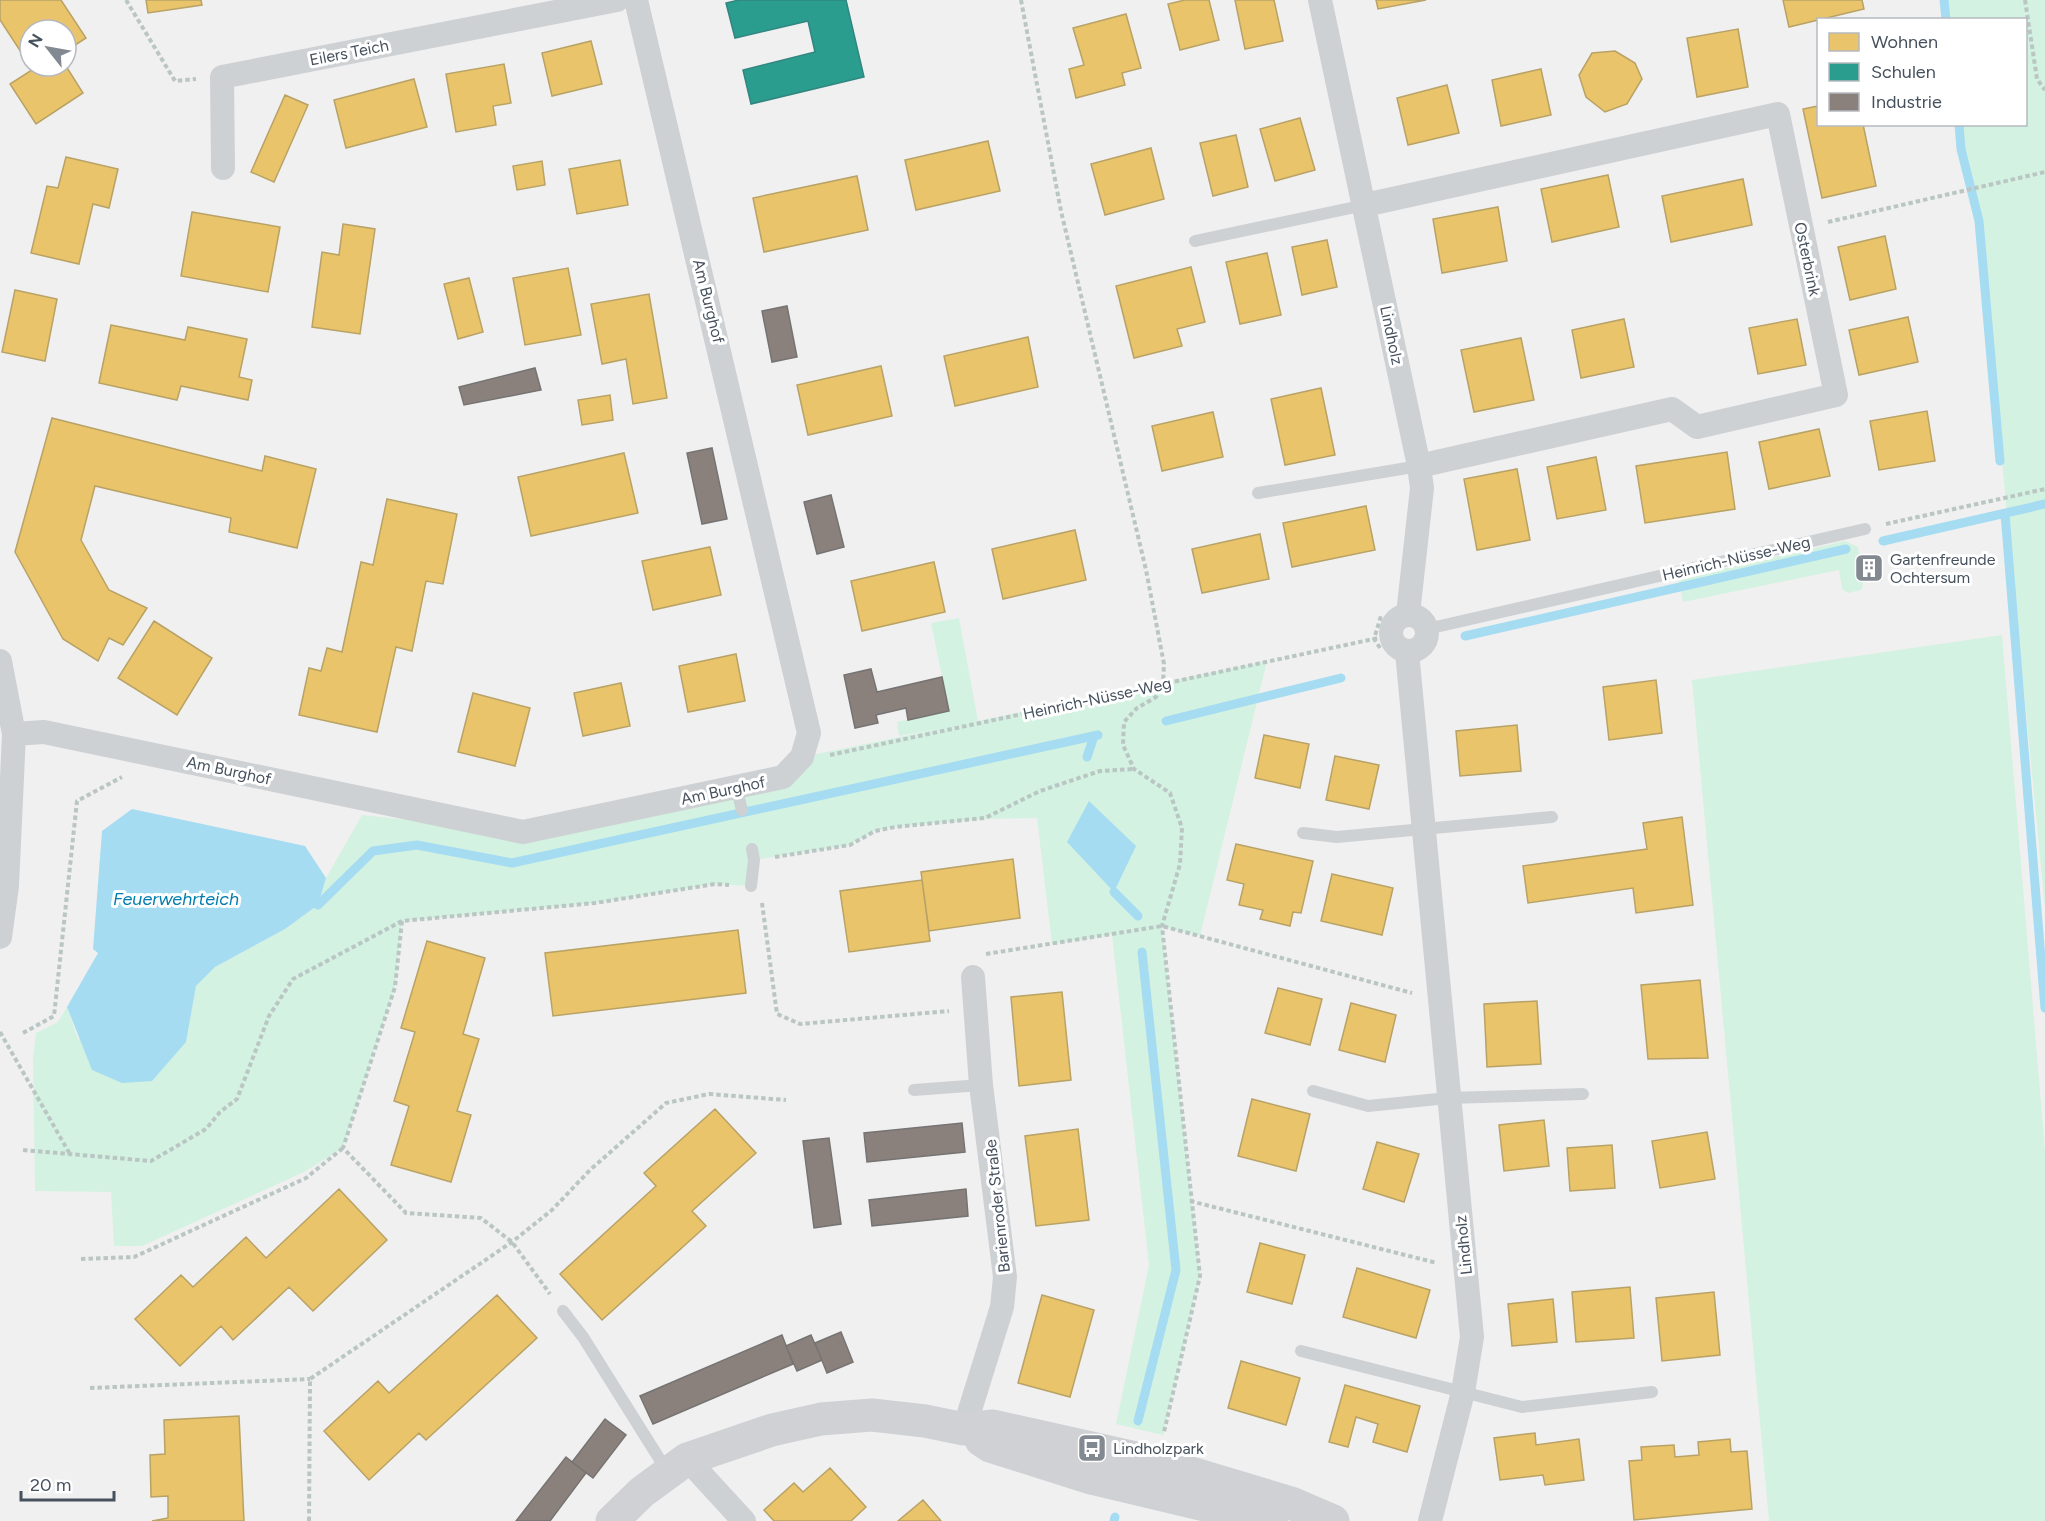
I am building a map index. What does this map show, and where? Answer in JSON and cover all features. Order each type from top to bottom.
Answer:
[{"type":"main road","points":[[612,1521],[677,1466],[750,1437],[821,1419],[872,1415],[925,1421],[964,1429],[993,1426],[1158,1463],[1290,1503],[1333,1521]]},
{"type":"main road","points":[[964,1429],[990,1446],[1091,1478],[1272,1521]]},
{"type":"street","name":"Eilers Teich","points":[[222,77],[617,0]]},
{"type":"street","name":"Am Burghof","points":[[14,734],[44,732],[522,832],[783,777],[802,757],[809,734],[636,0]]},
{"type":"street","name":"Lindholz","points":[[1320,0],[1419,466],[1422,488],[1408,614]]},
{"type":"street","points":[[222,77],[223,168]]},
{"type":"street","name":"Osterbrink","points":[[1365,205],[1778,114],[1836,395],[1697,427],[1672,409],[1419,466]]},
{"type":"street","points":[[1408,614],[1420,618],[1427,629],[1425,642],[1414,651],[1399,644],[1394,621],[1408,614]]},
{"type":"street","name":"Lindholz","points":[[1399,644],[1424,831],[1472,1337],[1463,1392],[1430,1521]]},
{"type":"street","points":[[0,661],[14,734],[7,886],[0,937]]},
{"type":"street","name":"Barienroder Straße","points":[[964,1429],[1002,1306],[1005,1277],[981,1085],[973,977]]},
{"type":"street","points":[[677,1466],[744,1521]]},
{"type":"lane","points":[[1196,241],[1365,205]]},
{"type":"lane","points":[[1258,493],[1419,466]]},
{"type":"lane","name":"Heinrich-Nüsse-Weg","points":[[1427,629],[1865,529]]},
{"type":"lane","points":[[736,787],[742,810]]},
{"type":"lane","points":[[1304,833],[1337,837],[1424,831],[1552,817]]},
{"type":"lane","points":[[751,886],[753,855]]},
{"type":"lane","points":[[914,1090],[981,1085]]},
{"type":"lane","points":[[1314,1091],[1368,1106],[1449,1098],[1583,1094]]},
{"type":"lane","points":[[563,1311],[677,1466]]},
{"type":"lane","points":[[1300,1351],[1522,1407],[1652,1392]]},
{"type":"path","points":[[126,0],[175,81],[222,77]]},
{"type":"path","points":[[1021,0],[1061,211],[1146,570],[1164,664],[1163,684],[1156,697],[1137,708],[1124,722],[1123,745],[1134,769],[1170,793],[1182,828],[1180,864],[1162,926],[1190,1201],[1200,1276],[1163,1435]]},
{"type":"path","points":[[2025,0],[2037,79],[2045,90]]},
{"type":"path","points":[[1801,228],[2045,172]]},
{"type":"path","points":[[1865,529],[2045,489]]},
{"type":"path","name":"Heinrich-Nüsse-Weg","points":[[802,757],[832,754],[1163,684],[1399,644]]},
{"type":"path","points":[[753,855],[850,845],[875,831],[895,827],[985,819],[1040,791],[1100,771],[1134,769]]},
{"type":"path","points":[[23,1033],[54,1016],[77,801],[126,775]]},
{"type":"path","points":[[23,1150],[151,1161],[206,1129],[220,1112],[237,1099],[269,1016],[293,979],[402,921],[595,903],[715,884],[751,886],[761,895],[777,1014],[800,1024],[975,1009]]},
{"type":"path","points":[[81,1259],[134,1257],[306,1178],[343,1148],[395,987],[402,921]]},
{"type":"path","points":[[973,977],[970,957],[1162,926],[1416,994]]},
{"type":"path","points":[[0,1032],[72,1156]]},
{"type":"path","points":[[90,1388],[310,1379],[512,1242],[552,1210],[590,1170],[666,1103],[709,1094],[786,1100]]},
{"type":"path","points":[[343,1148],[406,1213],[481,1218],[512,1242],[563,1311]]},
{"type":"path","points":[[1190,1201],[1440,1263]]},
{"type":"path","points":[[309,1521],[310,1379]]},
{"type":"green space","points":[[1944,0],[2045,0],[2045,909],[1979,221],[1961,149],[1959,126],[2027,126],[2027,18],[1946,18]]},
{"type":"green space","points":[[1845,541],[1858,547],[1864,581],[1861,590],[1848,593],[1842,589],[1839,570],[1683,602],[1678,579]]},
{"type":"green space","points":[[959,618],[978,721],[1267,661],[1200,936],[1162,927],[1200,1276],[1163,1435],[1116,1424],[1149,1265],[1112,935],[1052,944],[1037,818],[985,819],[895,827],[875,831],[850,845],[754,860],[751,886],[715,884],[595,903],[402,921],[395,987],[343,1148],[304,1172],[142,1246],[114,1246],[111,1192],[35,1191],[33,1059],[36,1033],[58,1022],[67,1007],[78,1039],[186,1042],[196,986],[215,967],[285,929],[318,905],[326,878],[362,815],[523,832],[736,787],[802,757],[944,728],[899,736],[897,722],[949,711],[931,623]]},
{"type":"green space","points":[[2002,635],[2045,1152],[2045,1521],[1769,1521],[1692,680]]},
{"type":"water","points":[[1089,801],[1136,846],[1114,892],[1067,842]]},
{"type":"water","name":"Feuerwehrteich","points":[[132,809],[305,846],[326,878],[318,905],[285,929],[215,967],[196,986],[186,1042],[152,1081],[122,1083],[92,1070],[67,1007],[98,953],[93,949],[102,831]]},
{"type":"building: Wohnen","points":[[0,0],[61,0],[73,18],[18,18],[18,48],[0,20]]},
{"type":"building: Wohnen","points":[[146,0],[201,0],[202,5],[148,13]]},
{"type":"building: Wohnen","points":[[1185,0],[1209,0],[1219,40],[1180,50],[1168,4]]},
{"type":"building: Wohnen","points":[[1235,0],[1274,0],[1283,41],[1245,49]]},
{"type":"building: Wohnen","points":[[1376,0],[1426,0],[1378,9]]},
{"type":"building: Wohnen","points":[[1783,0],[1862,0],[1864,9],[1817,18],[1817,20],[1789,27]]},
{"type":"building: Wohnen","points":[[1126,14],[1141,68],[1122,73],[1125,85],[1076,98],[1069,69],[1084,65],[1073,28]]},
{"type":"building: Wohnen","points":[[78,26],[86,38],[78,43]]},
{"type":"building: Wohnen","points":[[1738,29],[1748,87],[1697,97],[1687,38]]},
{"type":"building: Wohnen","points":[[591,41],[602,84],[552,96],[542,53]]},
{"type":"building: Wohnen","points":[[1615,51],[1635,63],[1642,79],[1627,104],[1605,112],[1586,97],[1579,75],[1592,53]]},
{"type":"building: Wohnen","points":[[504,64],[511,103],[493,106],[496,125],[456,132],[446,74]]},
{"type":"building: Wohnen","points":[[1541,69],[1551,115],[1501,126],[1492,80]]},
{"type":"building: Wohnen","points":[[19,78],[74,78],[83,93],[36,124],[10,84]]},
{"type":"building: Wohnen","points":[[414,79],[427,127],[346,148],[334,100]]},
{"type":"building: Wohnen","points":[[1447,85],[1459,133],[1408,145],[1397,98]]},
{"type":"building: Wohnen","points":[[285,95],[308,105],[274,182],[251,172]]},
{"type":"building: Wohnen","points":[[1817,106],[1817,126],[1863,126],[1876,186],[1822,198],[1803,109]]},
{"type":"building: Wohnen","points":[[1300,118],[1315,170],[1275,181],[1260,129]]},
{"type":"building: Wohnen","points":[[1236,135],[1248,187],[1213,196],[1200,143]]},
{"type":"building: Wohnen","points":[[988,141],[1000,191],[916,210],[905,160]]},
{"type":"building: Wohnen","points":[[1151,148],[1164,199],[1105,215],[1091,164]]},
{"type":"building: Wohnen","points":[[66,157],[118,169],[109,208],[93,204],[79,264],[31,253],[47,186],[58,188]]},
{"type":"building: Wohnen","points":[[620,160],[628,205],[577,214],[569,169]]},
{"type":"building: Wohnen","points":[[542,161],[545,185],[517,190],[513,166]]},
{"type":"building: Wohnen","points":[[1608,175],[1619,227],[1552,242],[1541,189]]},
{"type":"building: Wohnen","points":[[857,176],[868,230],[764,252],[753,198]]},
{"type":"building: Wohnen","points":[[1743,179],[1752,225],[1671,242],[1662,196]]},
{"type":"building: Wohnen","points":[[1498,207],[1507,261],[1442,273],[1433,219]]},
{"type":"building: Wohnen","points":[[192,212],[280,227],[268,292],[181,276]]},
{"type":"building: Wohnen","points":[[343,224],[375,229],[360,334],[312,327],[322,252],[339,255]]},
{"type":"building: Wohnen","points":[[1885,236],[1896,289],[1850,300],[1838,247]]},
{"type":"building: Wohnen","points":[[1327,240],[1337,287],[1302,295],[1292,247]]},
{"type":"building: Wohnen","points":[[1267,253],[1281,315],[1240,324],[1226,262]]},
{"type":"building: Wohnen","points":[[1191,267],[1205,322],[1177,329],[1182,346],[1134,358],[1116,286]]},
{"type":"building: Wohnen","points":[[568,268],[581,335],[525,345],[513,278]]},
{"type":"building: Wohnen","points":[[469,278],[483,332],[458,339],[444,284]]},
{"type":"building: Wohnen","points":[[15,290],[57,299],[45,361],[2,352]]},
{"type":"building: Wohnen","points":[[649,294],[667,398],[633,404],[626,359],[602,364],[591,304]]},
{"type":"building: Wohnen","points":[[1908,317],[1918,362],[1859,375],[1849,330]]},
{"type":"building: Wohnen","points":[[1624,319],[1634,367],[1581,378],[1572,330]]},
{"type":"building: Wohnen","points":[[1797,319],[1806,365],[1758,374],[1749,328]]},
{"type":"building: Wohnen","points":[[111,325],[185,340],[188,327],[247,339],[239,377],[252,380],[248,400],[181,386],[177,400],[99,383]]},
{"type":"building: Wohnen","points":[[1028,337],[1038,387],[955,406],[944,356]]},
{"type":"building: Wohnen","points":[[1521,338],[1534,400],[1474,412],[1461,350]]},
{"type":"building: Wohnen","points":[[881,366],[892,416],[808,435],[797,385]]},
{"type":"building: Wohnen","points":[[1321,388],[1335,455],[1285,465],[1271,399]]},
{"type":"building: Wohnen","points":[[610,395],[613,420],[582,425],[578,400]]},
{"type":"building: Wohnen","points":[[1927,411],[1935,461],[1879,470],[1870,421]]},
{"type":"building: Wohnen","points":[[1213,412],[1223,457],[1162,471],[1152,426]]},
{"type":"building: Wohnen","points":[[52,418],[262,471],[265,456],[316,469],[297,548],[229,532],[231,518],[95,486],[81,540],[109,590],[147,608],[123,645],[109,638],[98,661],[63,639],[15,552]]},
{"type":"building: Wohnen","points":[[1819,429],[1830,476],[1769,489],[1759,442]]},
{"type":"building: Wohnen","points":[[1727,452],[1735,509],[1645,523],[1636,466]]},
{"type":"building: Wohnen","points":[[624,453],[638,513],[531,536],[518,477]]},
{"type":"building: Wohnen","points":[[1596,457],[1606,510],[1557,519],[1547,467]]},
{"type":"building: Wohnen","points":[[1517,469],[1530,540],[1477,550],[1464,479]]},
{"type":"building: Wohnen","points":[[387,499],[457,514],[443,584],[426,581],[412,651],[396,647],[377,732],[299,715],[309,668],[321,671],[327,648],[342,652],[361,562],[373,565]]},
{"type":"building: Wohnen","points":[[1366,506],[1375,550],[1292,567],[1283,523]]},
{"type":"building: Wohnen","points":[[1075,530],[1086,580],[1003,599],[992,549]]},
{"type":"building: Wohnen","points":[[1260,534],[1269,579],[1202,593],[1192,549]]},
{"type":"building: Wohnen","points":[[710,547],[721,595],[653,610],[642,561]]},
{"type":"building: Wohnen","points":[[934,562],[945,612],[862,631],[851,581]]},
{"type":"building: Wohnen","name":"Gartenfreunde Ochtersum","points":[[1878,564],[1879,568],[1861,572],[1860,568]]},
{"type":"building: Wohnen","points":[[154,621],[212,658],[177,715],[118,678]]},
{"type":"building: Wohnen","points":[[736,654],[745,701],[688,712],[679,666]]},
{"type":"building: Wohnen","points":[[1656,680],[1662,733],[1609,740],[1603,687]]},
{"type":"building: Wohnen","points":[[621,683],[630,726],[583,736],[574,693]]},
{"type":"building: Wohnen","points":[[473,693],[530,708],[515,766],[458,752]]},
{"type":"building: Wohnen","points":[[1517,725],[1521,771],[1460,776],[1456,731]]},
{"type":"building: Wohnen","points":[[1264,735],[1309,744],[1300,788],[1255,778]]},
{"type":"building: Wohnen","points":[[1335,756],[1379,765],[1369,809],[1326,800]]},
{"type":"building: Wohnen","points":[[1682,817],[1693,905],[1636,913],[1633,888],[1528,903],[1523,866],[1647,849],[1643,823]]},
{"type":"building: Wohnen","points":[[1236,844],[1313,861],[1301,913],[1293,912],[1290,926],[1260,919],[1263,910],[1239,905],[1244,884],[1227,880]]},
{"type":"building: Wohnen","points":[[1013,859],[1020,918],[929,931],[921,872]]},
{"type":"building: Wohnen","points":[[1332,874],[1393,888],[1382,935],[1321,921]]},
{"type":"building: Wohnen","points":[[922,880],[930,941],[849,952],[840,891]]},
{"type":"building: Wohnen","points":[[738,930],[746,993],[553,1016],[545,953]]},
{"type":"building: Wohnen","points":[[427,941],[485,958],[463,1034],[479,1039],[457,1111],[471,1115],[451,1182],[391,1165],[409,1106],[394,1101],[415,1032],[401,1028]]},
{"type":"building: Wohnen","points":[[1700,980],[1708,1058],[1648,1059],[1641,985]]},
{"type":"building: Wohnen","points":[[1278,988],[1322,999],[1310,1045],[1265,1033]]},
{"type":"building: Wohnen","points":[[1062,992],[1071,1080],[1019,1086],[1011,997]]},
{"type":"building: Wohnen","points":[[1537,1001],[1541,1064],[1487,1067],[1484,1004]]},
{"type":"building: Wohnen","points":[[1351,1003],[1396,1015],[1385,1062],[1339,1050]]},
{"type":"building: Wohnen","points":[[1252,1099],[1310,1114],[1296,1171],[1238,1156]]},
{"type":"building: Wohnen","points":[[715,1109],[756,1153],[692,1211],[706,1226],[602,1320],[560,1274],[656,1186],[644,1173]]},
{"type":"building: Wohnen","points":[[1544,1120],[1549,1166],[1504,1171],[1499,1125]]},
{"type":"building: Wohnen","points":[[1078,1129],[1089,1220],[1036,1226],[1025,1136]]},
{"type":"building: Wohnen","points":[[1707,1132],[1715,1179],[1660,1188],[1652,1141]]},
{"type":"building: Wohnen","points":[[1377,1142],[1419,1154],[1404,1202],[1363,1189]]},
{"type":"building: Wohnen","points":[[1612,1145],[1615,1188],[1570,1191],[1567,1148]]},
{"type":"building: Wohnen","points":[[339,1189],[387,1240],[313,1311],[289,1287],[233,1340],[221,1326],[180,1366],[135,1319],[181,1275],[193,1287],[246,1237],[266,1258]]},
{"type":"building: Wohnen","points":[[1260,1243],[1305,1255],[1292,1304],[1247,1292]]},
{"type":"building: Wohnen","points":[[1357,1268],[1430,1290],[1416,1338],[1343,1317]]},
{"type":"building: Wohnen","points":[[1630,1287],[1634,1338],[1576,1342],[1572,1292]]},
{"type":"building: Wohnen","points":[[1714,1292],[1720,1355],[1662,1361],[1656,1298]]},
{"type":"building: Wohnen","points":[[497,1295],[537,1338],[426,1440],[419,1433],[369,1480],[324,1431],[378,1381],[389,1393]]},
{"type":"building: Wohnen","points":[[1042,1295],[1094,1310],[1070,1397],[1018,1383]]},
{"type":"building: Wohnen","points":[[1553,1299],[1557,1342],[1512,1346],[1508,1304]]},
{"type":"building: Wohnen","points":[[1241,1361],[1300,1378],[1286,1425],[1228,1408]]},
{"type":"building: Wohnen","points":[[1345,1385],[1420,1406],[1407,1452],[1373,1442],[1378,1424],[1356,1417],[1348,1447],[1329,1442]]},
{"type":"building: Wohnen","points":[[239,1416],[244,1521],[152,1521],[168,1518],[168,1496],[151,1497],[150,1455],[165,1454],[164,1420]]},
{"type":"building: Wohnen","points":[[1535,1433],[1536,1445],[1579,1439],[1584,1480],[1545,1485],[1543,1475],[1500,1480],[1494,1438]]},
{"type":"building: Wohnen","points":[[1730,1439],[1731,1452],[1747,1451],[1752,1509],[1634,1520],[1629,1461],[1642,1460],[1641,1447],[1674,1445],[1675,1457],[1699,1455],[1698,1442]]},
{"type":"building: Wohnen","points":[[830,1468],[866,1507],[851,1521],[774,1521],[764,1510],[794,1483],[803,1492]]},
{"type":"building: Wohnen","points":[[923,1500],[941,1521],[898,1521]]},
{"type":"building: Schulen","points":[[739,0],[846,0],[864,77],[751,104],[743,70],[815,52],[808,21],[735,38],[726,3]]},
{"type":"building: Industrie","points":[[787,306],[797,357],[772,362],[762,311]]},
{"type":"building: Industrie","points":[[535,368],[541,390],[464,405],[459,387]]},
{"type":"building: Industrie","points":[[712,448],[727,519],[702,524],[687,453]]},
{"type":"building: Industrie","points":[[831,495],[844,547],[817,554],[804,502]]},
{"type":"building: Industrie","points":[[871,669],[877,692],[942,677],[949,711],[908,720],[906,708],[876,715],[878,723],[855,728],[844,675]]},
{"type":"building: Industrie","points":[[962,1123],[965,1152],[867,1162],[864,1133]]},
{"type":"building: Industrie","points":[[829,1138],[841,1224],[814,1228],[803,1141]]},
{"type":"building: Industrie","points":[[966,1189],[968,1216],[872,1226],[869,1200]]},
{"type":"building: Industrie","points":[[841,1332],[853,1362],[827,1373],[815,1343]]},
{"type":"building: Industrie","points":[[782,1335],[793,1364],[653,1424],[640,1396]]},
{"type":"building: Industrie","points":[[811,1335],[822,1360],[797,1371],[786,1346]]},
{"type":"building: Industrie","points":[[605,1419],[626,1435],[593,1478],[572,1462]]},
{"type":"building: Industrie","points":[[566,1457],[586,1473],[550,1521],[516,1521]]},
{"type":"waterway","points":[[1944,0],[1946,18]]},
{"type":"waterway","points":[[1959,126],[1961,149],[1979,221],[2000,461]]},
{"type":"waterway","points":[[1883,541],[2045,504]]},
{"type":"waterway","points":[[2005,514],[2045,1008]]},
{"type":"waterway","points":[[1465,636],[1846,549]]},
{"type":"waterway","points":[[1166,721],[1341,678]]},
{"type":"waterway","points":[[318,905],[373,851],[417,845],[512,863],[1098,735]]},
{"type":"waterway","points":[[1087,757],[1094,736]]},
{"type":"waterway","points":[[1114,892],[1138,916]]},
{"type":"waterway","points":[[1138,1421],[1176,1270],[1142,952]]},
{"type":"waterway","points":[[1114,1521],[1115,1517]]},
{"type":"place","name":"Gartenfreunde Ochtersum","points":[[1869,568]]},
{"type":"place","name":"Lindholzpark","points":[[1092,1448]]}]
